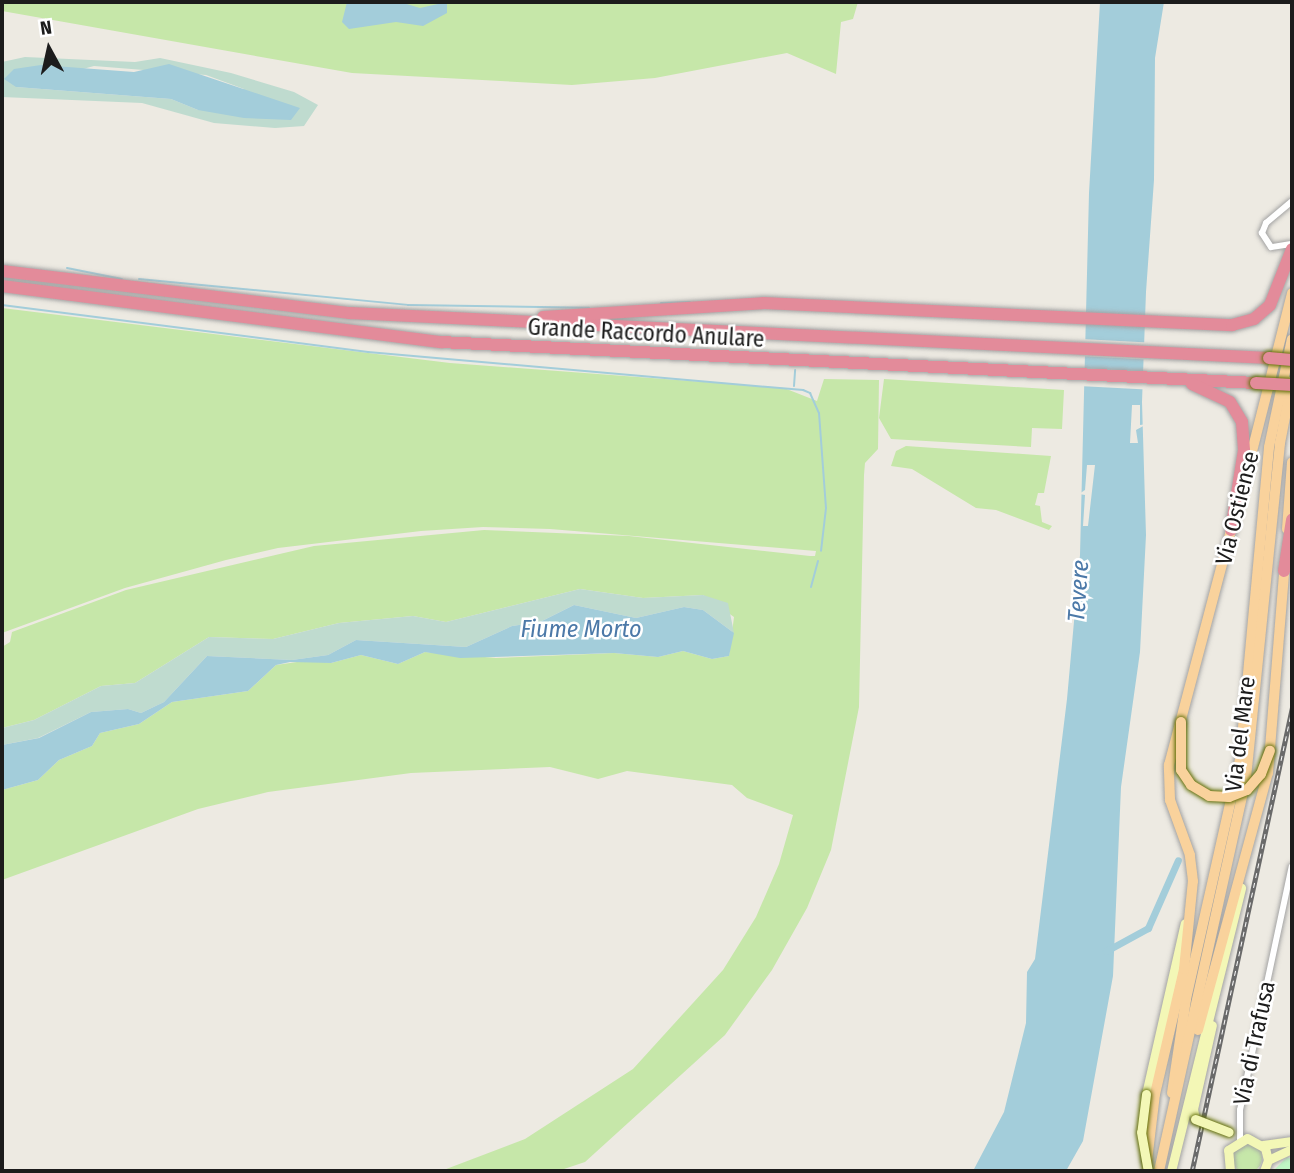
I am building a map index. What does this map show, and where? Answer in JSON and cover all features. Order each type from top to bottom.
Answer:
[{"type":"highway","points":[[487,321],[743,304],[1225,326],[1250,321],[1266,309],[1277,293],[1292,249]]},
{"type":"highway","name":"Grande Raccordo Anulare","points":[[2,271],[291,308],[487,321],[1292,359]]},
{"type":"highway","name":"Grande Raccordo Anulare","points":[[2,286],[441,342],[867,365],[1292,383]]},
{"type":"highway","points":[[1158,378],[1194,385],[1227,400],[1240,418],[1244,440],[1231,530]]},
{"type":"highway","points":[[1284,571],[1292,520]]},
{"type":"main road","name":"Via Ostiense","points":[[1181,722],[1292,293]]},
{"type":"main road","name":"Via del Mare","points":[[1169,1127],[1184,1006],[1240,760],[1269,447],[1292,339]]},
{"type":"main road","name":"Via del Mare","points":[[1159,1171],[1178,1095],[1246,778],[1280,443],[1292,383]]},
{"type":"main road","name":"Via Ostiense","points":[[1178,1095],[1253,830],[1270,751],[1292,462]]},
{"type":"main road","points":[[1181,722],[1181,770],[1191,785],[1209,796],[1229,797],[1247,790],[1261,774],[1270,751]]},
{"type":"main road","points":[[1146,1171],[1167,1045],[1185,961],[1192,864],[1172,809],[1168,780],[1181,722]]},
{"type":"main road","points":[[1253,830],[1193,1109],[1195,1119],[1229,1132],[1239,1139],[1251,1138],[1263,1145],[1292,1141]]},
{"type":"main road","points":[[1146,1171],[1141,1121],[1186,918]]},
{"type":"main road","points":[[1171,1171],[1219,987]]},
{"type":"main road","points":[[1230,1171],[1227,1153],[1239,1139]]},
{"type":"main road","points":[[1263,1145],[1268,1160],[1264,1171]]},
{"type":"main road","points":[[1268,1160],[1292,1149]]},
{"type":"street","points":[[1292,201],[1268,221],[1262,233],[1271,247],[1292,243]]},
{"type":"street","name":"Via di Trafusa","points":[[1239,1139],[1240,1110],[1292,866]]},
{"type":"green space","points":[[2,2],[858,2],[853,19],[841,22],[836,74],[787,53],[655,78],[572,85],[352,73],[2,11]]},
{"type":"green space","points":[[25,57],[135,62],[160,58],[231,73],[294,92],[318,105],[304,126],[275,128],[214,123],[142,103],[2,97],[2,62]],"holes":[[[94,66],[206,75],[244,89],[198,110],[171,99],[16,87]]]},
{"type":"green space","points":[[2,308],[450,363],[784,388],[817,401],[824,379],[879,380],[878,449],[865,463],[864,475],[859,707],[831,850],[807,908],[772,970],[725,1035],[585,1162],[558,1171],[441,1171],[525,1139],[633,1069],[723,970],[756,917],[779,864],[793,815],[747,798],[732,785],[627,771],[598,779],[550,767],[411,773],[268,792],[198,809],[2,880],[2,790],[38,780],[59,760],[92,746],[100,733],[139,724],[172,702],[248,691],[276,665],[311,660],[331,663],[361,655],[398,664],[425,652],[496,658],[614,653],[658,657],[683,651],[712,659],[729,656],[734,617],[703,595],[643,598],[580,589],[446,622],[413,616],[339,623],[273,639],[209,637],[135,683],[101,686],[34,720],[2,728],[2,647],[10,642],[12,632],[126,590],[314,546],[484,530],[629,536],[810,556],[815,556],[816,551],[550,529],[483,527],[421,531],[278,548],[226,560],[125,588],[2,633]]},
{"type":"green space","points":[[884,379],[1064,390],[1062,429],[1032,428],[1031,447],[891,439],[879,418]]},
{"type":"green space","points":[[906,446],[1051,456],[1044,493],[1038,493],[1035,505],[1040,506],[1042,522],[1052,526],[1049,530],[996,510],[976,508],[912,469],[891,466],[896,451]]},
{"type":"green space","points":[[580,589],[643,598],[703,595],[728,603],[734,633],[703,610],[684,607],[636,618],[574,605],[540,622],[512,626],[466,647],[356,640],[328,655],[292,660],[207,656],[164,702],[141,713],[128,709],[91,712],[38,738],[2,745],[2,728],[34,720],[101,686],[135,683],[209,637],[273,639],[339,623],[413,616],[446,622]]},
{"type":"green space","points":[[1247,1143],[1257,1148],[1262,1158],[1257,1168],[1247,1173],[1237,1168],[1232,1158],[1237,1148]]},
{"type":"green space","points":[[1287,1157],[1292,1159],[1292,1171],[1273,1171]]},
{"type":"water","points":[[347,2],[400,2],[420,8],[447,2],[447,13],[423,26],[396,22],[349,29],[342,22]]},
{"type":"water","name":"Tevere","points":[[1100,2],[1164,2],[1155,58],[1154,180],[1146,292],[1142,402],[1146,535],[1140,652],[1121,787],[1113,976],[1083,1141],[1066,1171],[973,1171],[1004,1112],[1026,1023],[1027,972],[1035,959],[1067,699],[1080,555],[1089,193]]},
{"type":"water","points":[[169,64],[300,108],[291,120],[244,118],[198,110],[171,99],[16,87],[4,79],[14,69],[41,65],[134,72]]},
{"type":"water","name":"Fiume Morto","points":[[574,605],[636,618],[684,607],[703,610],[734,633],[729,656],[712,659],[683,651],[658,657],[614,653],[460,658],[425,652],[398,664],[361,655],[331,663],[290,662],[276,665],[248,691],[172,702],[139,724],[100,733],[92,746],[59,760],[38,780],[2,790],[2,745],[39,738],[91,712],[128,709],[141,713],[164,702],[207,656],[292,660],[328,655],[356,640],[466,647],[512,626],[540,622]]},
{"type":"pier","points":[[1081,339],[1148,343],[1147,359],[1080,356]]},
{"type":"pier","points":[[1080,368],[1147,372],[1146,389],[1079,386]]},
{"type":"pier","points":[[1132,405],[1140,405],[1140,425],[1147,424],[1136,430],[1138,443],[1130,443]]},
{"type":"pier","points":[[1087,465],[1095,465],[1088,526],[1083,526],[1085,495],[1079,494],[1085,490]]},
{"type":"waterway","points":[[67,268],[122,279]]},
{"type":"waterway","points":[[139,279],[408,305],[589,308]]},
{"type":"waterway","points":[[661,303],[690,302]]},
{"type":"waterway","points":[[2,305],[368,352],[803,390],[810,393],[819,413],[826,508],[821,551]]},
{"type":"waterway","points":[[794,386],[795,370]]},
{"type":"waterway","points":[[811,587],[818,561]]},
{"type":"waterway","points":[[1106,951],[1148,928],[1178,860]]},
{"type":"railway","points":[[1192,1171],[1292,708]]}]
